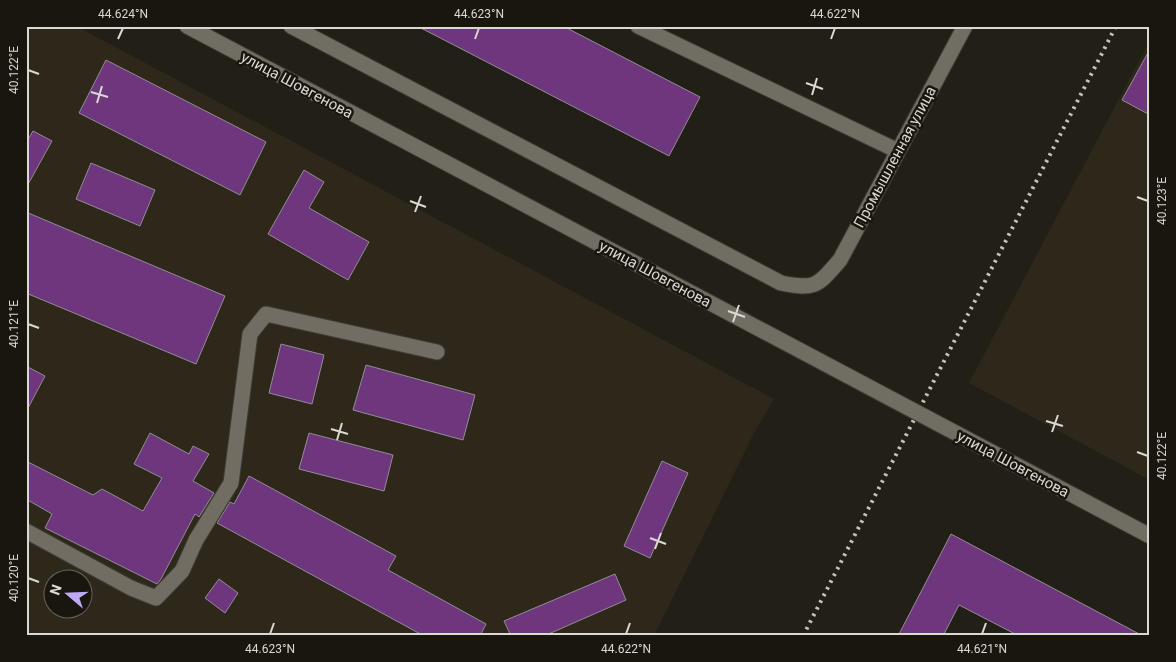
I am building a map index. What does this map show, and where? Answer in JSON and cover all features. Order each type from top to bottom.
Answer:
[{"type":"street","name":"улица Шовгенова","points":[[187,26],[1150,536]]},
{"type":"street","name":"Промышленная улица","points":[[291,26],[781,282],[804,287],[820,283],[840,260],[965,26]]},
{"type":"street","points":[[638,26],[898,151]]},
{"type":"street","points":[[26,531],[131,588],[156,598],[182,571],[196,540],[231,483],[250,334],[266,314],[437,352]]},
{"type":"shaded area","points":[[26,26],[76,26],[774,399],[754,433],[654,636],[26,636]]},
{"type":"shaded area","points":[[1150,40],[1150,480],[969,383]]},
{"type":"building","points":[[417,26],[563,26],[700,97],[669,156]]},
{"type":"building","points":[[1150,49],[1150,115],[1122,100]]},
{"type":"building","points":[[106,60],[266,142],[240,195],[79,113]]},
{"type":"building","points":[[33,131],[52,141],[26,188],[26,143]]},
{"type":"building","points":[[91,163],[155,190],[140,226],[76,199]]},
{"type":"building","points":[[304,170],[324,182],[309,208],[369,242],[348,280],[268,234]]},
{"type":"building","points":[[26,212],[225,296],[196,364],[26,293]]},
{"type":"building","points":[[281,344],[324,355],[312,404],[269,393]]},
{"type":"building","points":[[366,365],[475,395],[463,440],[353,410]]},
{"type":"building","points":[[26,366],[45,376],[26,412]]},
{"type":"building","points":[[150,433],[189,454],[193,446],[209,454],[193,481],[214,493],[199,517],[195,514],[157,584],[45,528],[52,514],[26,499],[26,461],[93,495],[102,489],[143,511],[162,478],[134,464]]},
{"type":"building","points":[[309,433],[393,455],[384,491],[299,469]]},
{"type":"building","points":[[662,461],[688,473],[650,558],[624,546]]},
{"type":"building","points":[[249,476],[396,556],[388,570],[486,624],[480,636],[424,636],[217,523],[230,502],[234,504]]},
{"type":"building","points":[[951,534],[1143,636],[1019,636],[959,605],[943,636],[898,636]]},
{"type":"building","points":[[615,574],[626,600],[544,636],[511,636],[504,621]]},
{"type":"building","points":[[219,579],[238,593],[225,613],[205,598]]},
{"type":"railway","points":[[803,636],[1116,26]]}]
